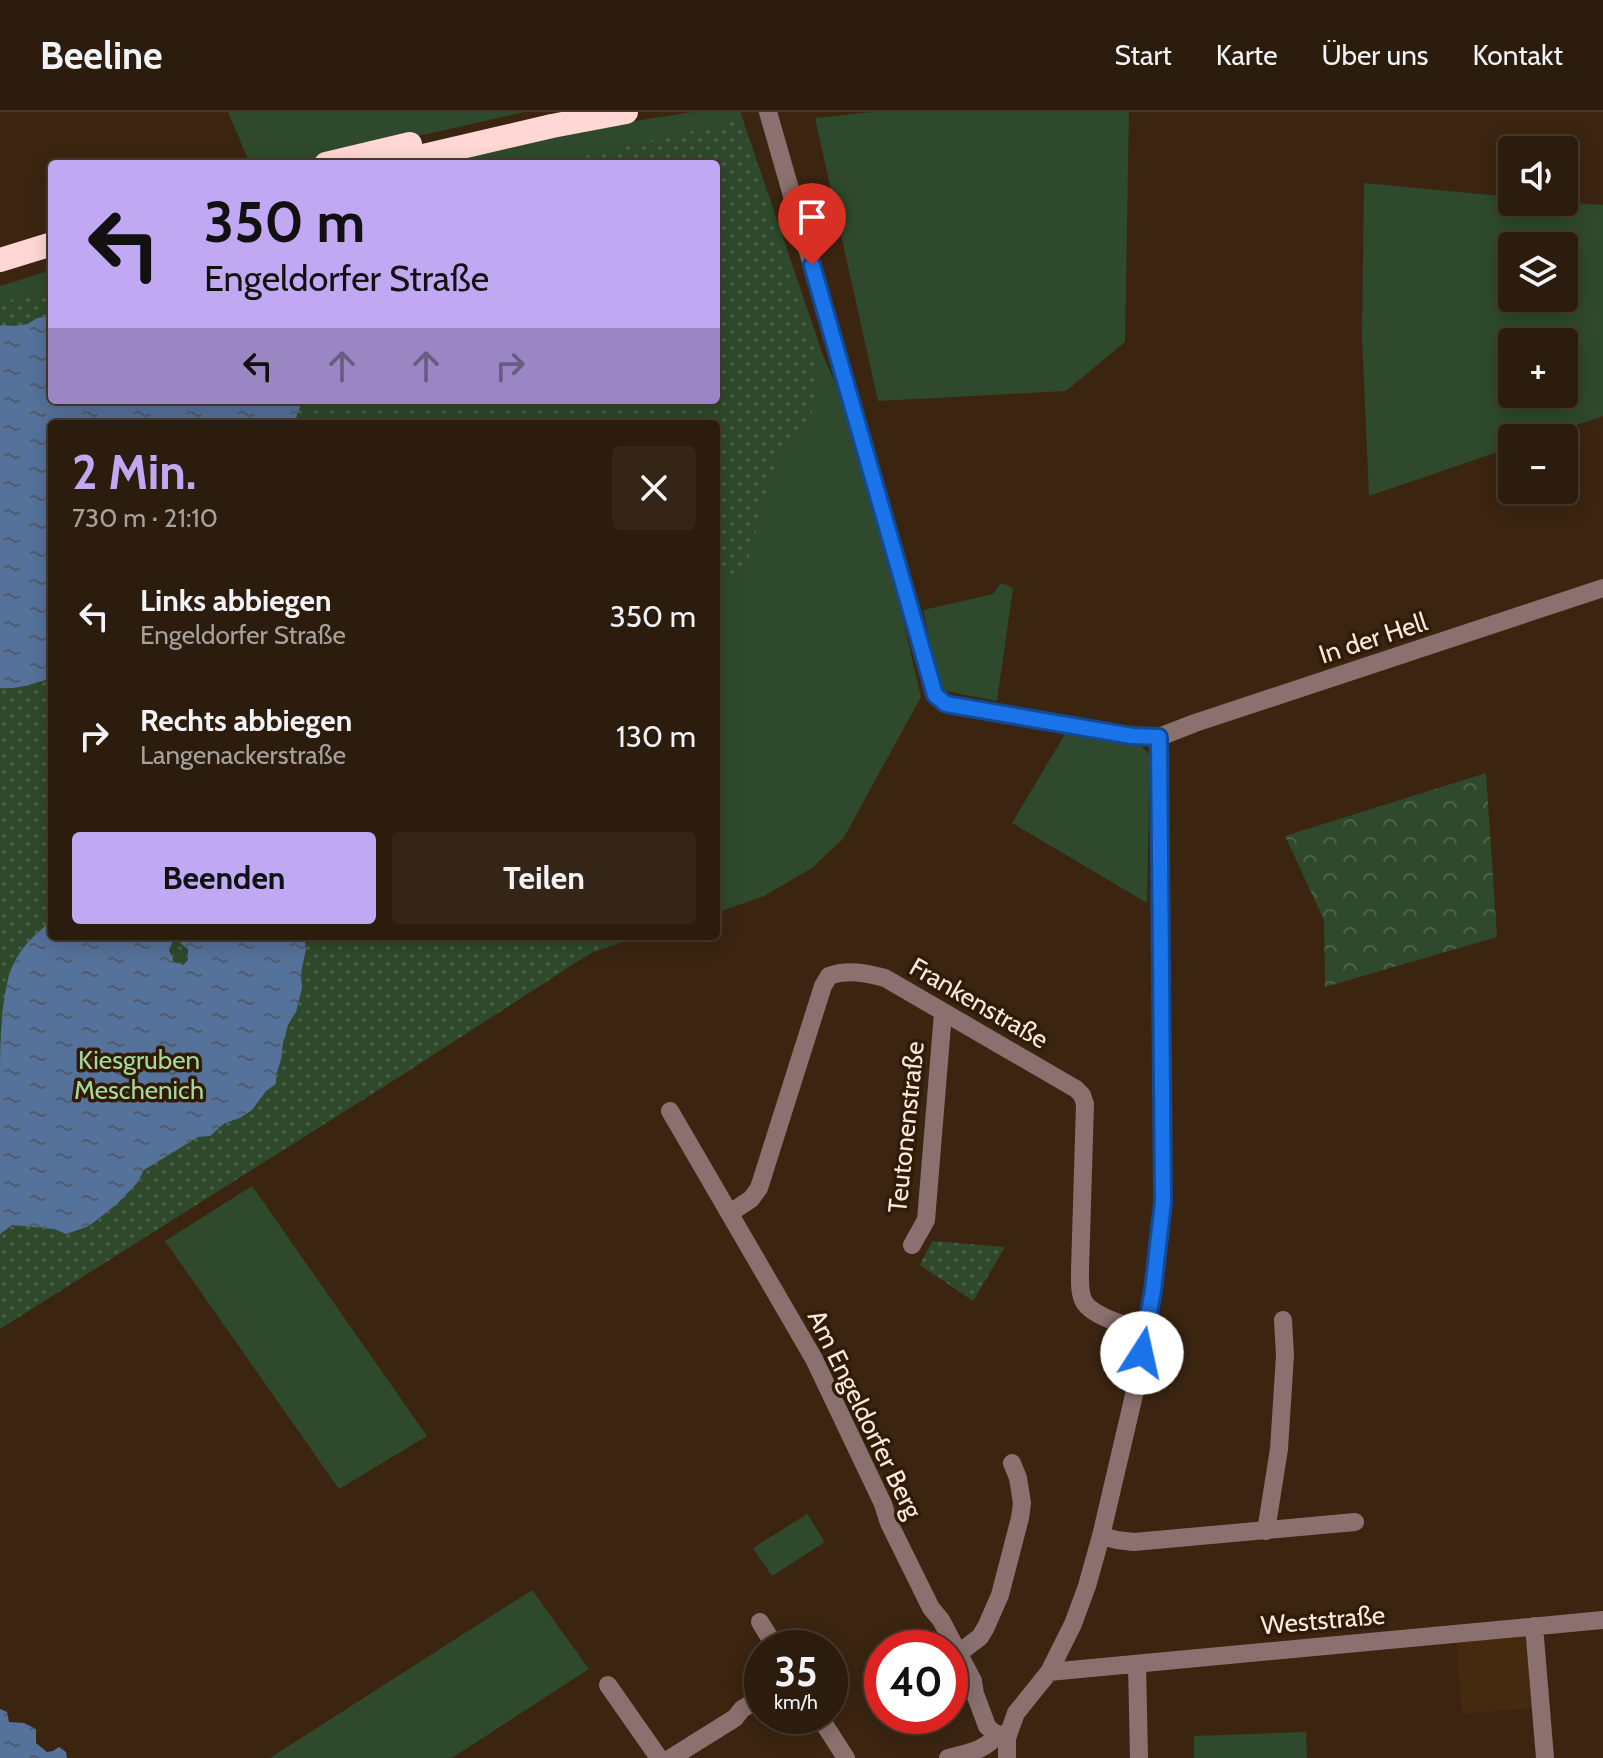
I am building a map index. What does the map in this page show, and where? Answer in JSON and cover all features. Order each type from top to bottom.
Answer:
[{"type":"highway","points":[[342,160],[540,112]]},
{"type":"highway","points":[[406,160],[626,112]]},
{"type":"highway","points":[[0,260],[48,245]]},
{"type":"highway","points":[[0,277],[48,262]]},
{"type":"street","points":[[768,112],[935,695],[946,704],[1132,736],[1159,737],[1163,1202],[1146,1332],[1134,1395],[1087,1586],[1073,1624],[1049,1672],[1002,1736],[977,1751],[948,1758]]},
{"type":"street","name":"In der Hell","points":[[1159,737],[1603,588]]},
{"type":"street","name":"Frankenstraße","points":[[730,1213],[751,1199],[759,1188],[823,986],[829,976],[839,972],[885,978],[1082,1095],[1085,1104],[1082,1295],[1085,1304],[1094,1313],[1146,1332]]},
{"type":"street","name":"Teutonenstraße","points":[[912,1245],[926,1220],[943,1013]]},
{"type":"street","name":"Am Engeldorfer Berg","points":[[670,1111],[814,1359],[883,1504],[889,1523],[931,1608],[946,1630]]},
{"type":"street","points":[[1266,1531],[1279,1449],[1285,1355],[1283,1320]]},
{"type":"street","points":[[968,1646],[980,1637],[1000,1595],[1020,1518],[1022,1503],[1012,1463]]},
{"type":"street","points":[[1101,1536],[1134,1542],[1355,1522]]},
{"type":"street","name":"Weststraße","points":[[1049,1672],[1603,1620]]},
{"type":"street","points":[[760,1622],[765,1630]]},
{"type":"street","points":[[1534,1626],[1545,1758]]},
{"type":"street","points":[[1137,1664],[1139,1758]]},
{"type":"street","name":"Am Engeldorfer Berg","points":[[968,1671],[987,1726],[1002,1736]]},
{"type":"street","points":[[608,1685],[659,1758]]},
{"type":"street","points":[[671,1758],[735,1718],[744,1708]]},
{"type":"street","points":[[831,1734],[846,1758]]},
{"type":"street","points":[[1002,1736],[1007,1758]]},
{"type":"shaded area","points":[[1525,1636],[1532,1708],[1462,1714],[1456,1640]]},
{"type":"green space","points":[[228,112],[524,112],[313,160],[248,160]]},
{"type":"green space","points":[[693,112],[740,112],[823,355],[841,396],[901,611],[921,697],[843,839],[812,868],[764,896],[720,912],[720,420],[365,420],[646,404],[720,404],[720,160],[449,160],[583,129]]},
{"type":"green space","points":[[873,112],[1129,112],[1125,342],[1066,391],[878,401],[815,118]]},
{"type":"green space","name":"Kiesgruben Meschenich","points":[[741,120],[819,363],[811,416],[785,442],[768,485],[744,576],[720,579],[720,420],[48,420],[48,940],[628,940],[589,954],[0,1329],[0,303],[48,290],[48,404],[720,404],[720,160],[566,160]]},
{"type":"green space","points":[[1364,183],[1498,196],[1498,216],[1578,216],[1578,203],[1603,205],[1603,416],[1578,424],[1498,424],[1498,452],[1369,496],[1362,338]]},
{"type":"green space","points":[[48,271],[48,317],[0,326],[0,286]]},
{"type":"green space","points":[[1001,583],[1013,588],[997,701],[945,691],[939,682],[923,610],[993,594]]},
{"type":"green space","points":[[1065,734],[1141,746],[1150,755],[1147,903],[1012,823]]},
{"type":"green space","points":[[1486,773],[1497,937],[1325,987],[1324,920],[1285,836]]},
{"type":"green space","points":[[252,1186],[427,1436],[339,1489],[165,1241]]},
{"type":"green space","points":[[932,1241],[1005,1247],[973,1301],[920,1265]]},
{"type":"green space","points":[[807,1514],[825,1542],[772,1576],[753,1548]]},
{"type":"green space","points":[[532,1590],[589,1669],[452,1758],[270,1758]]},
{"type":"green space","points":[[1306,1732],[1307,1758],[1194,1758],[1194,1736]]},
{"type":"water","points":[[48,317],[48,404],[299,404],[300,407],[295,420],[48,420],[48,679],[20,687],[0,688],[0,326],[28,324],[37,318]]},
{"type":"water","points":[[48,924],[48,940],[172,940],[169,950],[174,962],[183,965],[188,960],[188,949],[180,943],[184,940],[305,940],[306,949],[301,973],[302,988],[283,1043],[276,1084],[266,1091],[252,1110],[225,1123],[210,1136],[198,1137],[144,1170],[137,1183],[117,1204],[89,1226],[66,1234],[54,1229],[12,1225],[0,1234],[1,1030],[9,975],[20,952]]},
{"type":"water","points":[[0,1709],[7,1712],[9,1722],[24,1723],[36,1729],[36,1743],[47,1752],[59,1747],[66,1752],[67,1758],[0,1758]]},
{"type":"route","points":[[812,265],[935,695],[946,704],[1132,736],[1159,737],[1163,1202],[1142,1353]]}]
